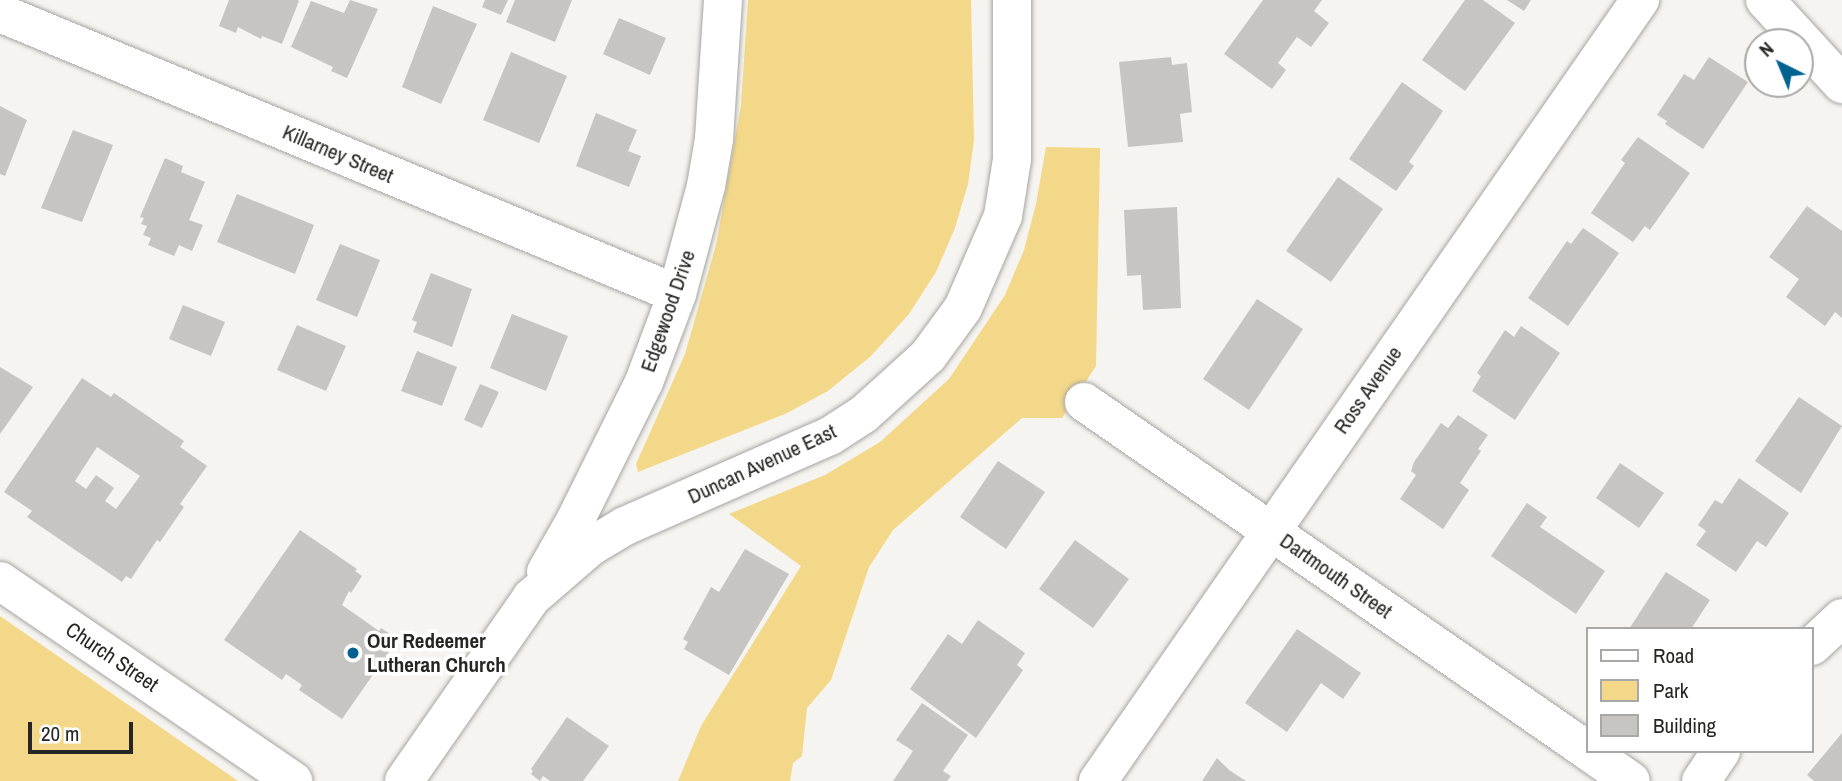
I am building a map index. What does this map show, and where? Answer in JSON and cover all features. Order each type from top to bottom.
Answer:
[{"type":"street","name":"Edgewood Drive","points":[[531,598],[575,521],[644,382],[677,294],[706,186],[714,139],[721,66],[723,0]]},
{"type":"street","name":"Duncan Avenue East","points":[[404,781],[531,598],[590,547],[625,526],[830,436],[864,414],[928,356],[963,308],[1003,216],[1012,159],[1012,0]]},
{"type":"street","name":"Ross Avenue","points":[[1098,781],[1640,0]]},
{"type":"street","points":[[1765,0],[1842,84]]},
{"type":"street","name":"Killarney Street","points":[[0,13],[677,294]]},
{"type":"street","name":"Dartmouth Street","points":[[1084,402],[1587,750]]},
{"type":"street","name":"Church Street","points":[[0,580],[293,781]]},
{"type":"street","points":[[1814,644],[1842,618]]},
{"type":"street","name":"Dartmouth Street","points":[[1591,753],[1631,781]]},
{"type":"street","points":[[1701,781],[1720,753]]},
{"type":"green space","points":[[748,0],[971,0],[974,140],[968,184],[955,228],[936,272],[909,314],[871,356],[828,391],[785,414],[638,472],[636,464],[685,354],[716,245],[741,105]]},
{"type":"green space","points":[[1046,147],[1100,148],[1096,366],[1062,418],[1022,418],[893,530],[869,567],[831,680],[807,708],[802,756],[793,763],[790,781],[678,781],[701,726],[801,566],[729,514],[825,475],[880,442],[949,379],[1005,295],[1024,250],[1036,204]]},
{"type":"green space","points":[[0,616],[238,781],[0,781]]},
{"type":"building","points":[[229,0],[299,1],[282,44],[262,36],[261,39],[238,27],[236,33],[219,26]]},
{"type":"building","points":[[350,0],[378,9],[347,78],[331,71],[333,67],[291,47],[311,1],[344,13]]},
{"type":"building","points":[[485,0],[508,0],[501,15],[482,7]]},
{"type":"building","points":[[515,0],[572,0],[555,42],[506,22]]},
{"type":"building","points":[[1263,0],[1322,0],[1314,11],[1329,23],[1311,47],[1297,37],[1278,63],[1286,70],[1272,89],[1224,54]]},
{"type":"building","points":[[1465,0],[1483,0],[1515,23],[1465,91],[1422,60]]},
{"type":"building","points":[[1507,0],[1531,0],[1524,11]]},
{"type":"building","points":[[433,6],[477,24],[441,104],[402,87]]},
{"type":"building","points":[[619,18],[666,38],[650,75],[603,54]]},
{"type":"building","points":[[511,52],[567,76],[539,143],[483,120]]},
{"type":"building","points":[[1171,57],[1172,65],[1187,63],[1192,112],[1180,114],[1183,142],[1128,147],[1119,62]]},
{"type":"building","points":[[1709,57],[1744,79],[1744,88],[1703,149],[1665,124],[1667,121],[1657,115],[1684,74],[1694,80]]},
{"type":"building","points":[[1402,82],[1443,111],[1409,162],[1414,166],[1396,191],[1349,159]]},
{"type":"building","points":[[0,106],[27,120],[5,176],[0,174]]},
{"type":"building","points":[[596,113],[637,130],[628,151],[641,156],[629,187],[576,166]]},
{"type":"building","points":[[73,130],[113,145],[82,222],[41,208]]},
{"type":"building","points":[[1638,137],[1690,173],[1650,230],[1645,226],[1633,242],[1591,213],[1625,163],[1621,160]]},
{"type":"building","points":[[165,158],[183,166],[181,172],[205,182],[189,220],[203,225],[192,251],[179,245],[174,256],[148,245],[151,238],[143,235],[147,226],[141,224],[144,218],[140,217]]},
{"type":"building","points":[[1338,177],[1383,209],[1331,282],[1286,251]]},
{"type":"building","points":[[237,194],[314,225],[295,274],[217,242]]},
{"type":"building","points":[[1807,206],[1842,231],[1842,318],[1835,312],[1825,326],[1786,297],[1799,279],[1769,257]]},
{"type":"building","points":[[1177,207],[1181,308],[1143,310],[1141,275],[1127,276],[1124,210]]},
{"type":"building","points":[[1583,228],[1619,253],[1568,326],[1528,298],[1567,241],[1571,244]]},
{"type":"building","points":[[340,244],[380,260],[357,317],[316,300]]},
{"type":"building","points":[[431,273],[472,289],[452,347],[413,332],[417,322],[412,320]]},
{"type":"building","points":[[1257,299],[1303,329],[1249,410],[1203,379]]},
{"type":"building","points":[[183,305],[225,322],[211,356],[169,339]]},
{"type":"building","points":[[512,314],[568,336],[546,391],[490,368]]},
{"type":"building","points":[[297,325],[346,346],[326,391],[277,370]]},
{"type":"building","points":[[1521,326],[1560,353],[1515,420],[1472,391],[1481,376],[1477,373],[1505,330],[1514,337]]},
{"type":"building","points":[[417,351],[457,367],[442,406],[401,391]]},
{"type":"building","points":[[0,367],[33,387],[0,434]]},
{"type":"building","points":[[82,378],[111,397],[114,393],[184,441],[180,447],[207,466],[180,504],[184,507],[160,542],[157,540],[131,579],[126,576],[122,582],[27,517],[32,511],[4,492]],"holes":[[[97,447],[140,476],[116,509],[105,501],[114,488],[96,475],[86,489],[75,481]]]},
{"type":"building","points":[[480,384],[499,392],[482,428],[464,420]]},
{"type":"building","points":[[1799,397],[1842,426],[1801,493],[1755,461]]},
{"type":"building","points":[[1458,415],[1488,435],[1460,483],[1469,490],[1443,529],[1400,499],[1416,475],[1411,471],[1414,462],[1441,423],[1448,428]]},
{"type":"building","points":[[998,461],[1045,492],[1006,549],[960,517]]},
{"type":"building","points":[[1620,463],[1664,493],[1639,528],[1596,498]]},
{"type":"building","points":[[1739,478],[1789,513],[1766,547],[1757,541],[1736,572],[1696,545],[1706,531],[1698,525],[1715,500],[1722,504]]},
{"type":"building","points":[[1527,503],[1547,517],[1540,527],[1605,571],[1576,614],[1491,556]]},
{"type":"building","points":[[300,530],[357,569],[355,571],[362,576],[351,593],[349,591],[342,605],[379,631],[381,628],[398,639],[342,719],[299,690],[302,685],[286,674],[282,680],[224,640]]},
{"type":"building","points":[[1075,540],[1129,579],[1093,628],[1039,589]]},
{"type":"building","points":[[745,549],[789,574],[729,675],[684,649],[688,642],[683,639],[711,587],[719,592]]},
{"type":"building","points":[[1666,572],[1710,600],[1692,627],[1630,627]]},
{"type":"building","points":[[978,620],[1025,653],[1017,665],[1023,670],[976,738],[910,689],[948,634],[962,644]]},
{"type":"building","points":[[1297,629],[1361,673],[1343,699],[1321,683],[1287,732],[1245,703]]},
{"type":"building","points":[[922,703],[968,735],[943,771],[951,776],[947,781],[893,781],[913,751],[896,740]]},
{"type":"building","points":[[567,717],[609,746],[583,781],[550,781],[543,776],[540,781],[531,774],[531,769]]},
{"type":"building","points":[[1842,733],[1842,781],[1814,781],[1807,775]]},
{"type":"building","points":[[1217,758],[1229,770],[1246,781],[1202,781]]},
{"type":"place","name":"Our Redeemer Lutheran Church","points":[[353,653]]}]
